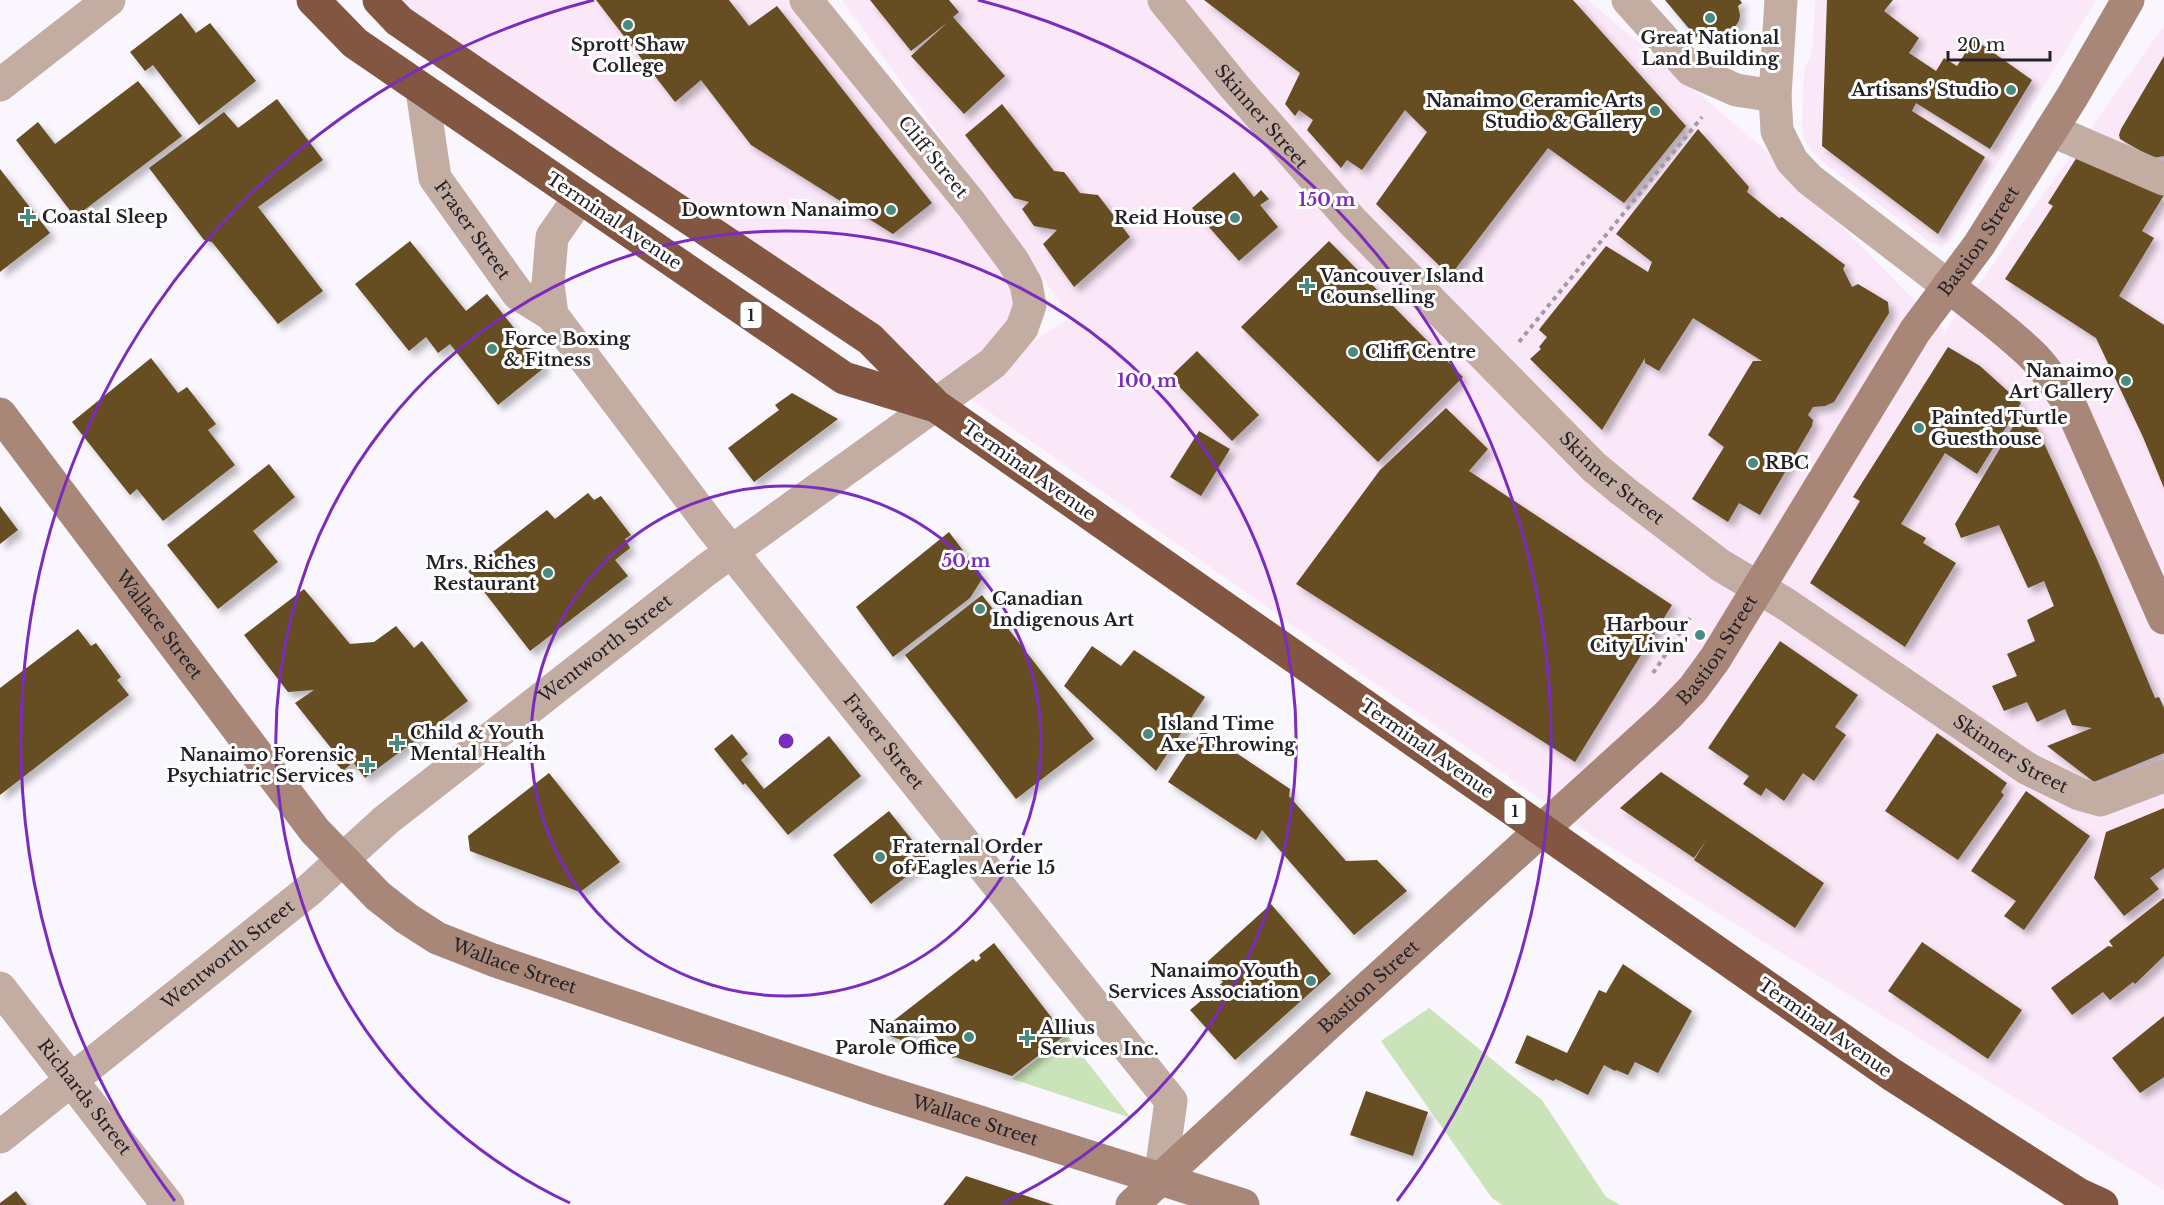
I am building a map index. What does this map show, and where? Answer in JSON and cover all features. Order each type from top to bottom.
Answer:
[{"type":"highway","name":"Terminal Avenue","points":[[313,0],[355,43],[844,378],[936,406]]},
{"type":"highway","name":"Terminal Avenue","points":[[378,0],[399,21],[870,339],[936,406],[1891,1074],[2078,1194],[2102,1205]]},
{"type":"street","points":[[0,85],[109,0]]},
{"type":"street","name":"Cliff Street","points":[[806,0],[971,204],[1013,261],[1026,284],[1030,305],[1022,328]]},
{"type":"street","name":"Skinner Street","points":[[1164,0],[1234,86],[1352,220],[1503,376],[1594,467],[1623,491],[1720,565],[1759,588],[2028,769],[2079,794],[2100,800],[2164,776]]},
{"type":"street","points":[[1628,0],[1691,70],[1736,90],[1775,96]]},
{"type":"street","points":[[1781,0],[1775,96],[1777,131],[1796,168],[1990,318],[2035,358],[2052,378],[2071,407],[2164,618]]},
{"type":"street","name":"Bastion Street","points":[[1132,1205],[1340,1012],[1667,716],[1693,689],[1715,659],[1915,331],[1979,245],[2128,0]]},
{"type":"street","name":"Fraser Street","points":[[422,90],[435,178],[518,294],[552,315],[711,526],[1171,1101],[1160,1179]]},
{"type":"street","points":[[2050,130],[2164,179]]},
{"type":"street","name":"Fraser Street","points":[[552,315],[548,284],[552,237],[579,198]]},
{"type":"street","name":"Wentworth Street","points":[[0,1137],[308,891],[386,820],[732,550],[993,363],[1022,328]]},
{"type":"street","name":"Wallace Street","points":[[0,414],[315,831],[378,896],[437,938],[465,950],[878,1090],[1244,1205]]},
{"type":"street","name":"Richards Street","points":[[0,988],[168,1205]]},
{"type":"path","points":[[1503,376],[1702,117]]},
{"type":"path","points":[[1653,673],[1690,618]]},
{"type":"shaded area","points":[[379,0],[806,0],[1030,305],[966,385],[1071,317],[842,0],[1588,0],[1770,154],[1945,331],[2164,26],[2164,1190],[1593,836],[958,390],[936,406]]},
{"type":"shaded area","points":[[1815,0],[2096,0],[1953,237],[1945,245],[1940,246],[1931,243],[1824,163],[1809,148],[1802,125],[1804,70],[1813,43]]},
{"type":"green space","points":[[1429,1008],[1542,1100],[1606,1197],[1620,1205],[1503,1205],[1492,1198],[1381,1041]]},
{"type":"green space","points":[[1067,1036],[1131,1118],[1012,1079]]},
{"type":"building","points":[[596,0],[729,0],[749,26],[777,6],[932,203],[893,234],[751,145],[701,80],[675,102]]},
{"type":"building","points":[[870,0],[949,0],[959,12],[953,17],[1005,76],[964,114],[911,56],[948,22],[911,51]]},
{"type":"building","points":[[1204,0],[1573,0],[1686,126],[1624,203],[1548,148],[1450,276],[1376,204],[1427,132],[1405,110],[1362,170],[1347,160],[1341,168],[1307,130],[1313,120],[1299,110],[1295,116],[1285,104],[1300,73]]},
{"type":"building","name":"Great National Land Building","points":[[1665,0],[1740,0],[1742,3],[1738,6],[1739,21],[1732,31],[1720,37],[1706,36],[1702,40],[1699,36],[1696,37]]},
{"type":"building","points":[[1827,0],[1893,0],[1884,11],[1919,38],[1909,53],[1936,71],[1944,58],[1957,66],[1974,39],[2032,80],[1990,149],[1916,103],[1912,111],[1985,157],[1938,234],[1822,146]]},
{"type":"building","points":[[181,13],[196,33],[210,23],[256,81],[199,125],[153,65],[145,71],[130,52]]},
{"type":"building","points":[[2164,56],[2164,156],[2153,158],[2120,139],[2119,135]]},
{"type":"building","points":[[138,81],[182,136],[75,217],[16,140],[38,122],[55,144]]},
{"type":"building","points":[[277,99],[323,160],[258,207],[323,291],[278,324],[212,242],[204,240],[149,168],[224,112],[238,128]]},
{"type":"building","points":[[1002,104],[1054,171],[1064,172],[1080,193],[1098,195],[1130,237],[1074,287],[1043,244],[1057,230],[1034,226],[1022,209],[1029,202],[1014,198],[965,135]]},
{"type":"building","points":[[1698,129],[1749,187],[1747,192],[1845,265],[1843,269],[1852,287],[1858,284],[1888,302],[1889,313],[1834,402],[1825,406],[1813,407],[1808,415],[1813,420],[1812,426],[1760,515],[1739,503],[1728,522],[1692,499],[1724,447],[1708,435],[1753,361],[1762,361],[1693,318],[1659,371],[1645,363],[1645,358],[1602,430],[1530,359],[1541,349],[1539,347],[1547,337],[1539,330],[1541,327],[1606,246],[1648,272],[1652,262],[1616,234]]},
{"type":"building","points":[[2077,157],[2164,195],[2142,231],[2154,238],[2119,296],[2164,325],[2164,488],[2143,437],[2096,338],[2005,279],[2053,206],[2048,203]]},
{"type":"building","points":[[0,169],[50,233],[0,272]]},
{"type":"building","name":"Reid House","points":[[1234,172],[1254,197],[1261,190],[1269,199],[1260,205],[1278,227],[1239,261],[1192,208]]},
{"type":"building","points":[[410,241],[466,311],[487,294],[545,367],[498,405],[450,344],[438,353],[426,337],[409,351],[355,284]]},
{"type":"building","name":"Cliff Centre","points":[[1329,241],[1463,377],[1378,462],[1241,327]]},
{"type":"building","points":[[1948,347],[1980,366],[2021,403],[1977,474],[1945,453],[1901,524],[1926,538],[1923,543],[1956,563],[1905,647],[1810,583],[1860,501],[1853,497]]},
{"type":"building","points":[[1197,351],[1259,415],[1232,441],[1170,377]]},
{"type":"building","points":[[151,358],[178,393],[187,387],[216,424],[208,430],[235,465],[163,521],[137,489],[130,495],[72,422]]},
{"type":"building","points":[[792,393],[838,419],[754,482],[728,448],[779,410],[775,405]]},
{"type":"building","points":[[1446,408],[1488,449],[1469,471],[1672,605],[1575,762],[1296,584],[1380,470]]},
{"type":"building","points":[[2024,408],[2038,430],[2096,557],[2155,698],[2159,697],[2164,708],[2164,753],[2094,782],[2047,746],[2092,728],[2072,725],[2065,709],[2037,722],[2027,702],[2004,711],[1992,686],[2017,676],[2007,654],[2035,641],[2027,620],[2054,606],[2044,581],[2028,588],[1999,525],[1961,538],[1955,524]]},
{"type":"building","points":[[1199,431],[1230,449],[1201,496],[1170,477]]},
{"type":"building","points":[[269,464],[295,497],[253,531],[278,562],[218,609],[167,545]]},
{"type":"building","name":"Mrs. Riches Restaurant","points":[[588,493],[594,500],[601,496],[631,535],[625,539],[630,548],[615,560],[628,576],[530,651],[468,571],[547,510],[555,519]]},
{"type":"building","points":[[0,506],[18,530],[0,544]]},
{"type":"building","points":[[949,532],[981,574],[982,579],[970,598],[893,657],[856,607]]},
{"type":"building","points":[[304,589],[350,644],[374,642],[396,626],[414,648],[422,641],[468,701],[365,778],[353,762],[343,771],[335,762],[339,758],[295,703],[314,690],[288,692],[244,635]]},
{"type":"building","points":[[982,595],[1094,739],[1016,799],[905,655]]},
{"type":"building","points":[[78,629],[91,646],[96,643],[121,677],[117,680],[129,695],[0,795],[0,688]]},
{"type":"building","points":[[1780,641],[1858,695],[1835,727],[1846,735],[1814,781],[1803,773],[1784,801],[1766,788],[1761,796],[1743,784],[1749,776],[1708,748]]},
{"type":"building","name":"Island Time Axe Throwing","points":[[1092,646],[1121,666],[1134,650],[1205,697],[1156,771],[1064,686]]},
{"type":"building","points":[[1202,730],[1290,789],[1289,796],[1346,861],[1377,860],[1407,891],[1354,935],[1262,830],[1256,840],[1168,782]]},
{"type":"building","points":[[1937,733],[2007,783],[2001,792],[2004,795],[1958,860],[1885,811]]},
{"type":"building","points":[[732,734],[748,754],[741,760],[764,789],[829,736],[861,776],[788,835],[714,749]]},
{"type":"building","points":[[1661,772],[1824,883],[1795,928],[1694,860],[1707,839],[1694,858],[1620,808]]},
{"type":"building","points":[[549,773],[620,862],[580,892],[470,851],[468,836]]},
{"type":"building","points":[[2026,791],[2090,836],[2024,930],[2004,916],[2016,901],[1971,871]]},
{"type":"building","points":[[2164,808],[2164,868],[2150,878],[2159,889],[2124,916],[2094,878],[2106,832]]},
{"type":"building","name":"Fraternal Order of Eagles Aerie 15","points":[[889,811],[928,860],[871,904],[833,855]]},
{"type":"building","points":[[2164,898],[2164,956],[2135,984],[2133,982],[2110,1000],[2103,992],[2072,1015],[2051,988],[2108,946],[2113,947],[2109,941]]},
{"type":"building","points":[[1271,904],[1331,974],[1235,1060],[1190,1010],[1223,982],[1206,963]]},
{"type":"building","points":[[1922,942],[2022,1010],[1988,1059],[1888,991]]},
{"type":"building","points":[[994,943],[1065,1035],[1012,1076],[953,1058],[936,1037],[916,1029],[904,1041],[879,1032],[973,959],[976,962],[981,958],[979,955]]},
{"type":"building","points":[[1623,964],[1692,1011],[1658,1073],[1635,1062],[1628,1075],[1604,1065],[1588,1095],[1556,1079],[1553,1081],[1515,1063],[1527,1035],[1567,1053],[1599,990],[1606,993]]},
{"type":"building","points":[[2164,1016],[2164,1077],[2140,1093],[2112,1058]]},
{"type":"building","points":[[1366,1091],[1428,1112],[1413,1156],[1350,1135]]},
{"type":"building","points":[[966,1176],[1054,1205],[943,1205]]},
{"type":"building","points":[[16,1191],[27,1205],[0,1205],[0,1203]]},
{"type":"place","name":"Great National Land Building","points":[[1710,18]]},
{"type":"place","name":"Sprott Shaw College","points":[[628,25]]},
{"type":"place","name":"Artisans' Studio","points":[[2011,90]]},
{"type":"place","name":"Nanaimo Ceramic Arts Studio & Gallery","points":[[1655,111]]},
{"type":"place","name":"Downtown Nanaimo","points":[[891,210]]},
{"type":"place","name":"Coastal Sleep","points":[[28,217]]},
{"type":"place","name":"Reid House","points":[[1235,218]]},
{"type":"place","name":"Vancouver Island Counselling","points":[[1307,286]]},
{"type":"place","name":"Force Boxing & Fitness","points":[[492,349]]},
{"type":"place","name":"Cliff Centre","points":[[1353,352]]},
{"type":"place","name":"Nanaimo Art Gallery","points":[[2126,381]]},
{"type":"place","name":"Painted Turtle Guesthouse","points":[[1919,428]]},
{"type":"place","name":"RBC","points":[[1753,463]]},
{"type":"place","name":"Mrs. Riches Restaurant","points":[[548,573]]},
{"type":"place","name":"Canadian Indigenous Art","points":[[980,609]]},
{"type":"place","name":"Harbour City Livin'","points":[[1700,635]]},
{"type":"place","name":"Island Time Axe Throwing","points":[[1148,734]]},
{"type":"place","name":"Child & Youth Mental Health","points":[[397,743]]},
{"type":"place","name":"Nanaimo Forensic Psychiatric Services","points":[[367,765]]},
{"type":"place","name":"Fraternal Order of Eagles Aerie 15","points":[[880,857]]},
{"type":"place","name":"Nanaimo Youth Services Association","points":[[1311,981]]},
{"type":"place","name":"Nanaimo Parole Office","points":[[969,1037]]},
{"type":"place","name":"Allius Services Inc.","points":[[1027,1038]]}]
